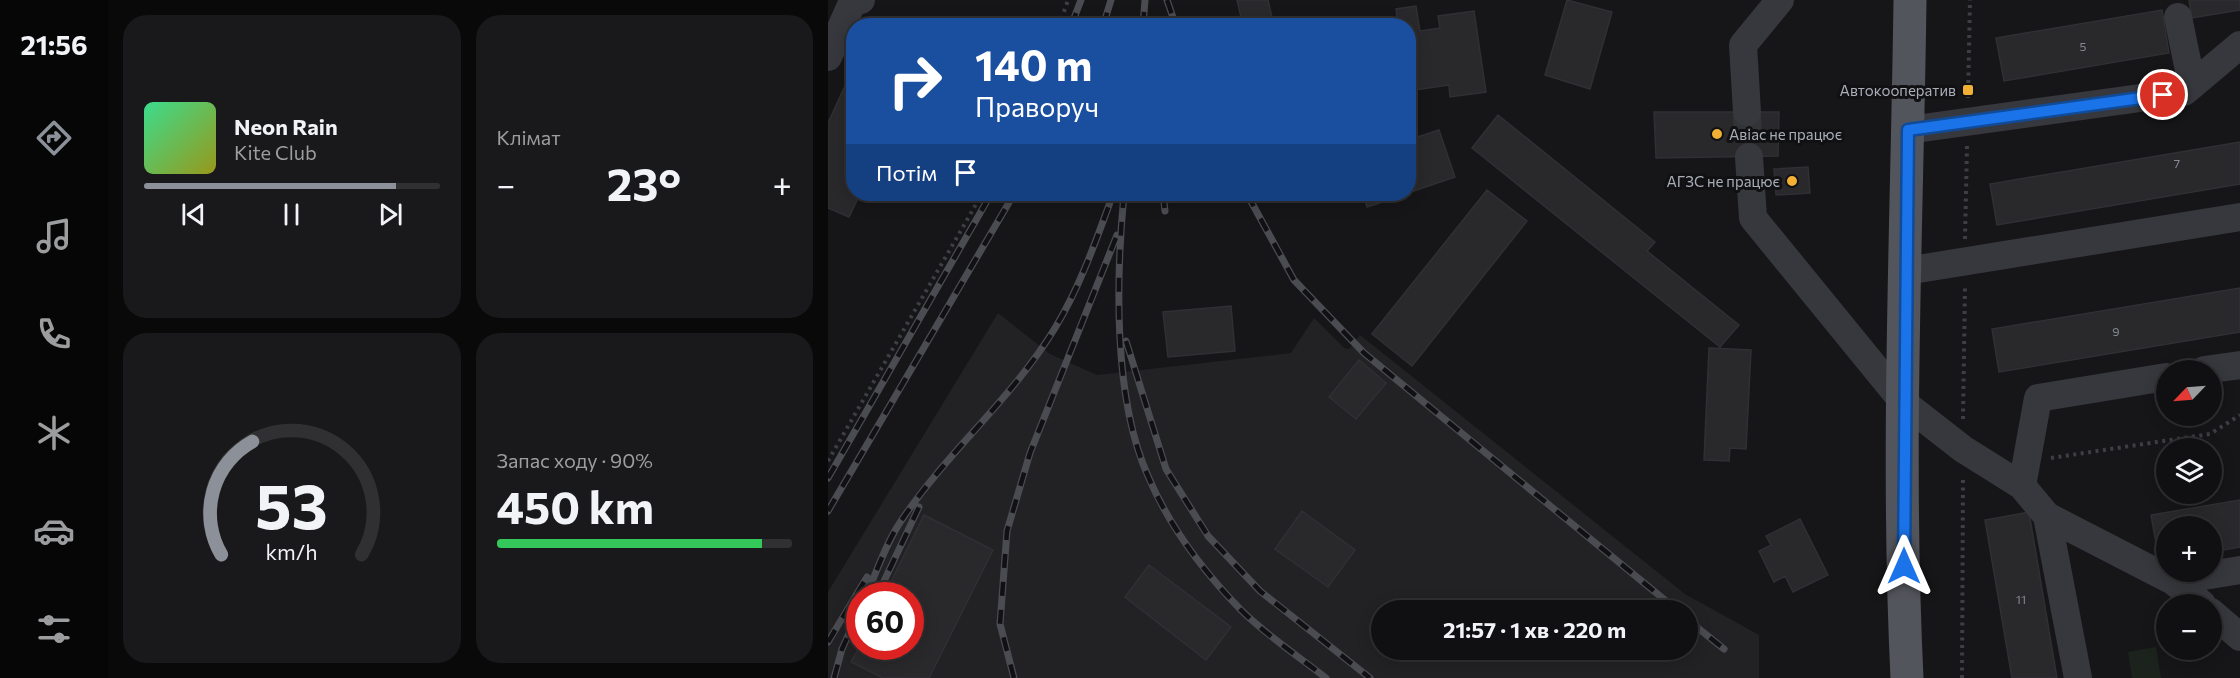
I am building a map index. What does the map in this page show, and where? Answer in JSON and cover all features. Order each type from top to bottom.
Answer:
[{"type":"main road","points":[[1908,678],[1904,578],[1904,403],[1911,0]]},
{"type":"street","points":[[828,57],[852,3],[861,0]]},
{"type":"street","points":[[1747,112],[1743,45],[1780,0]]},
{"type":"street","points":[[2178,17],[2192,85]]},
{"type":"street","points":[[1908,130],[2184,92],[2240,45]]},
{"type":"street","points":[[1749,157],[1753,218],[1904,403],[1963,449],[2024,474],[2047,516],[2078,678]]},
{"type":"street","points":[[1906,272],[2240,217]]},
{"type":"street","points":[[2222,368],[2240,365]]},
{"type":"street","points":[[2024,474],[2038,398],[2156,379]]},
{"type":"street","points":[[2047,516],[2156,572]]},
{"type":"street","points":[[2222,573],[2240,570]]},
{"type":"street","points":[[2175,582],[2190,594]]},
{"type":"street","points":[[2222,620],[2238,632]]},
{"type":"path","points":[[1062,18],[1068,0]]},
{"type":"path","points":[[1962,678],[1965,262],[1970,0]]},
{"type":"path","points":[[828,461],[978,201]]},
{"type":"path","points":[[2024,474],[2210,434],[2240,415]]},
{"type":"shaded area","points":[[998,313],[1050,354],[1097,375],[1291,353],[1314,318],[1344,348],[1349,349],[1360,335],[1685,594],[1696,600],[1371,600],[1371,660],[1698,660],[1698,601],[1759,635],[1759,678],[828,678],[828,592]]},
{"type":"shaded area","points":[[2156,647],[2156,660],[2158,660],[2161,678],[2132,678],[2128,652]]},
{"type":"building","points":[[1237,0],[1268,0],[1272,18],[1241,18]]},
{"type":"building","points":[[1567,0],[1612,12],[1590,89],[1545,75]]},
{"type":"building","points":[[2189,0],[2240,0],[2240,10],[2192,18]]},
{"type":"building","points":[[1416,6],[1420,31],[1440,28],[1438,16],[1474,11],[1486,92],[1450,97],[1449,85],[1416,90],[1416,18],[1397,18],[1396,9]]},
{"type":"building","points":[[2162,10],[2169,53],[2004,81],[1996,38]]},
{"type":"building","points":[[844,88],[846,89],[846,201],[857,201],[849,217],[828,208],[828,123]]},
{"type":"building","name":"Авіас не працює","points":[[1654,112],[1779,112],[1778,156],[1656,158]]},
{"type":"building","points":[[1498,115],[1655,242],[1647,251],[1739,325],[1720,347],[1472,148]]},
{"type":"building","points":[[1439,130],[1455,177],[1416,190],[1416,137]]},
{"type":"building","points":[[2240,142],[2240,184],[1997,225],[1990,184]]},
{"type":"building","name":"АГЗС не працює","points":[[1808,167],[1810,193],[1776,195],[1774,169]]},
{"type":"building","points":[[1487,190],[1527,221],[1412,366],[1372,334]]},
{"type":"building","points":[[1365,201],[1385,201],[1367,207]]},
{"type":"building","points":[[2240,288],[2240,332],[1999,372],[1992,329]]},
{"type":"building","points":[[1231,306],[1235,351],[1168,357],[1163,312]]},
{"type":"building","points":[[1709,348],[1751,350],[1746,449],[1730,448],[1729,461],[1704,460]]},
{"type":"building","points":[[1359,360],[1386,383],[1356,419],[1329,397]]},
{"type":"building","points":[[2240,500],[2240,547],[2222,550],[2222,516],[2156,516],[2156,543],[2151,515]]},
{"type":"building","points":[[1302,511],[1355,550],[1328,587],[1275,549]]},
{"type":"building","points":[[2029,512],[2057,678],[2012,678],[1985,520]]},
{"type":"building","points":[[924,515],[993,550],[929,678],[883,678],[851,662],[852,660],[924,660],[924,582],[891,582]]},
{"type":"building","points":[[1800,519],[1828,575],[1793,592],[1785,576],[1774,582],[1759,551],[1771,545],[1766,536]]},
{"type":"building","points":[[1149,565],[1231,627],[1206,660],[1125,597]]},
{"type":"tunnel","points":[[1747,112],[1749,157]]},
{"type":"railway","points":[[1074,18],[1081,0]]},
{"type":"railway","points":[[1105,18],[1111,0]]},
{"type":"railway","points":[[1144,18],[1145,0]]},
{"type":"railway","points":[[1167,0],[1173,18]]},
{"type":"railway","points":[[828,478],[987,201]]},
{"type":"railway","points":[[828,511],[1010,201]]},
{"type":"railway","points":[[872,582],[886,548],[901,521],[919,496],[1000,402],[1038,354],[1055,328],[1080,279],[1110,201]]},
{"type":"railway","points":[[1123,201],[1119,263],[1123,375],[1128,411],[1137,445],[1156,495],[1200,564],[1227,595],[1261,628],[1326,678]]},
{"type":"railway","points":[[1164,201],[1165,211]]},
{"type":"railway","points":[[1251,201],[1294,280],[1364,353],[1665,600]]},
{"type":"railway","points":[[1014,678],[1000,624],[1007,531],[1030,453],[1117,235]]},
{"type":"railway","points":[[1126,341],[1166,469],[1208,536],[1260,591],[1370,678]]},
{"type":"railway","points":[[884,582],[919,507]]},
{"type":"railway","points":[[828,642],[867,577]]},
{"type":"railway","points":[[1698,628],[1724,649]]},
{"type":"railway","points":[[834,678],[846,640]]},
{"type":"place","name":"Автокооператив","points":[[1968,90]]},
{"type":"place","name":"Авіас не працює","points":[[1717,134]]},
{"type":"place","name":"АГЗС не працює","points":[[1792,181]]},
{"type":"route","points":[[1904,566],[1908,130],[2163,95]]}]
